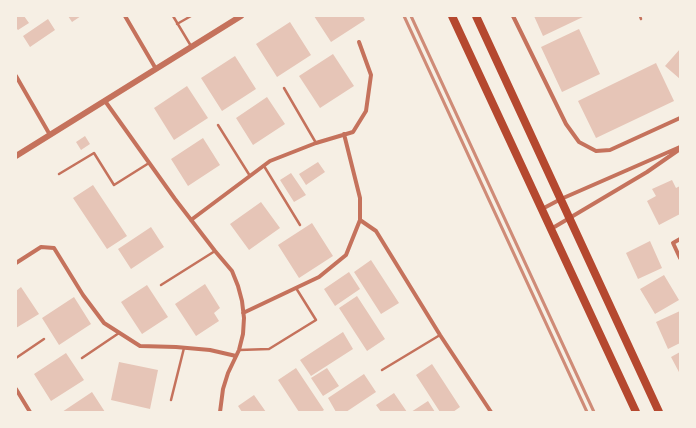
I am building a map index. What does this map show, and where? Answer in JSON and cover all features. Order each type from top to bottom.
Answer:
[{"type":"main road","points":[[452,16],[636,412]]},
{"type":"main road","points":[[476,16],[659,412]]},
{"type":"street","points":[[125,16],[156,69]]},
{"type":"street","points":[[16,156],[156,69],[231,18],[241,16]]},
{"type":"street","points":[[513,16],[566,124],[580,142],[596,151],[610,150],[680,118]]},
{"type":"street","points":[[191,220],[270,161],[316,143],[353,132],[366,112],[371,75],[359,42]]},
{"type":"street","points":[[16,76],[50,135]]},
{"type":"street","points":[[105,101],[191,220],[232,271],[238,286],[242,301],[243,334],[239,350],[228,373],[223,389],[220,412]]},
{"type":"street","points":[[243,313],[318,277],[346,255],[360,220],[360,198],[344,134]]},
{"type":"street","points":[[542,209],[561,199],[680,148]]},
{"type":"street","points":[[551,229],[648,172],[680,148]]},
{"type":"street","points":[[360,220],[376,231],[440,335],[491,412]]},
{"type":"street","points":[[680,239],[673,243],[680,258]]},
{"type":"street","points":[[16,263],[41,247],[54,248],[83,294],[104,323],[140,346],[210,350],[236,356]]},
{"type":"street","points":[[16,389],[30,412]]},
{"type":"lane","points":[[173,16],[191,46]]},
{"type":"lane","points":[[177,24],[191,16]]},
{"type":"lane","points":[[284,88],[316,143]]},
{"type":"lane","points":[[218,125],[250,176]]},
{"type":"lane","points":[[59,174],[94,153],[114,185],[150,163]]},
{"type":"lane","points":[[264,166],[300,225]]},
{"type":"lane","points":[[161,285],[215,251]]},
{"type":"lane","points":[[239,350],[268,349],[316,320],[296,288]]},
{"type":"lane","points":[[82,358],[120,333]]},
{"type":"lane","points":[[382,370],[440,335]]},
{"type":"lane","points":[[16,358],[44,339]]},
{"type":"lane","points":[[171,400],[185,348]]},
{"type":"building","points":[[18,16],[24,16],[29,23],[18,30],[16,28],[16,18]]},
{"type":"building","points":[[68,16],[81,16],[72,22]]},
{"type":"building","points":[[314,16],[363,16],[365,20],[331,42]]},
{"type":"building","points":[[534,16],[585,16],[543,36]]},
{"type":"building","points":[[48,19],[55,30],[30,47],[23,36]]},
{"type":"building","points":[[290,22],[311,55],[277,77],[256,44]]},
{"type":"building","points":[[579,29],[600,74],[562,92],[541,47]]},
{"type":"building","points":[[680,49],[680,79],[665,66]]},
{"type":"building","points":[[333,54],[354,86],[320,108],[299,76]]},
{"type":"building","points":[[235,56],[256,89],[222,111],[201,78]]},
{"type":"building","points":[[656,63],[674,101],[596,138],[578,101]]},
{"type":"building","points":[[187,86],[208,118],[174,140],[154,108]]},
{"type":"building","points":[[267,97],[285,124],[253,145],[236,118]]},
{"type":"building","points":[[85,136],[90,144],[81,150],[76,142]]},
{"type":"building","points":[[203,138],[220,165],[188,186],[171,159]]},
{"type":"building","points":[[318,162],[325,172],[306,185],[299,174]]},
{"type":"building","points":[[291,173],[306,195],[294,202],[280,180]]},
{"type":"building","points":[[672,180],[676,188],[680,186],[680,214],[659,225],[647,201],[656,196],[652,189]]},
{"type":"building","points":[[93,185],[127,236],[107,249],[73,198]]},
{"type":"building","points":[[261,202],[280,228],[249,250],[230,224]]},
{"type":"building","points":[[312,223],[333,256],[299,278],[278,245]]},
{"type":"building","points":[[151,227],[164,247],[131,269],[118,249]]},
{"type":"building","points":[[650,241],[662,268],[638,279],[626,253]]},
{"type":"building","points":[[371,260],[399,303],[381,314],[354,272]]},
{"type":"building","points":[[349,272],[360,289],[335,306],[324,289]]},
{"type":"building","points":[[664,275],[679,300],[655,314],[640,289]]},
{"type":"building","points":[[205,284],[220,308],[214,313],[219,321],[196,336],[175,304]]},
{"type":"building","points":[[147,285],[168,317],[142,334],[121,302]]},
{"type":"building","points":[[21,287],[39,314],[16,328],[16,291]]},
{"type":"building","points":[[357,296],[385,339],[367,351],[339,308]]},
{"type":"building","points":[[74,297],[91,324],[59,345],[42,318]]},
{"type":"building","points":[[680,311],[680,343],[668,349],[656,322]]},
{"type":"building","points":[[343,332],[353,349],[311,376],[300,360]]},
{"type":"building","points":[[680,352],[680,374],[671,357]]},
{"type":"building","points":[[66,353],[84,380],[51,401],[34,374]]},
{"type":"building","points":[[119,362],[158,370],[150,409],[111,400]]},
{"type":"building","points":[[432,364],[460,407],[453,412],[440,412],[416,375]]},
{"type":"building","points":[[296,368],[324,410],[321,412],[299,412],[278,380]]},
{"type":"building","points":[[327,368],[339,386],[323,396],[311,378]]},
{"type":"building","points":[[364,374],[376,392],[346,412],[336,412],[328,398]]},
{"type":"building","points":[[92,392],[105,412],[62,412]]},
{"type":"building","points":[[394,393],[407,412],[381,412],[376,405]]},
{"type":"building","points":[[254,395],[266,412],[242,412],[238,406]]},
{"type":"building","points":[[428,401],[435,412],[411,412]]},
{"type":"railway","points":[[404,16],[587,412]]},
{"type":"railway","points":[[411,16],[594,412]]}]
